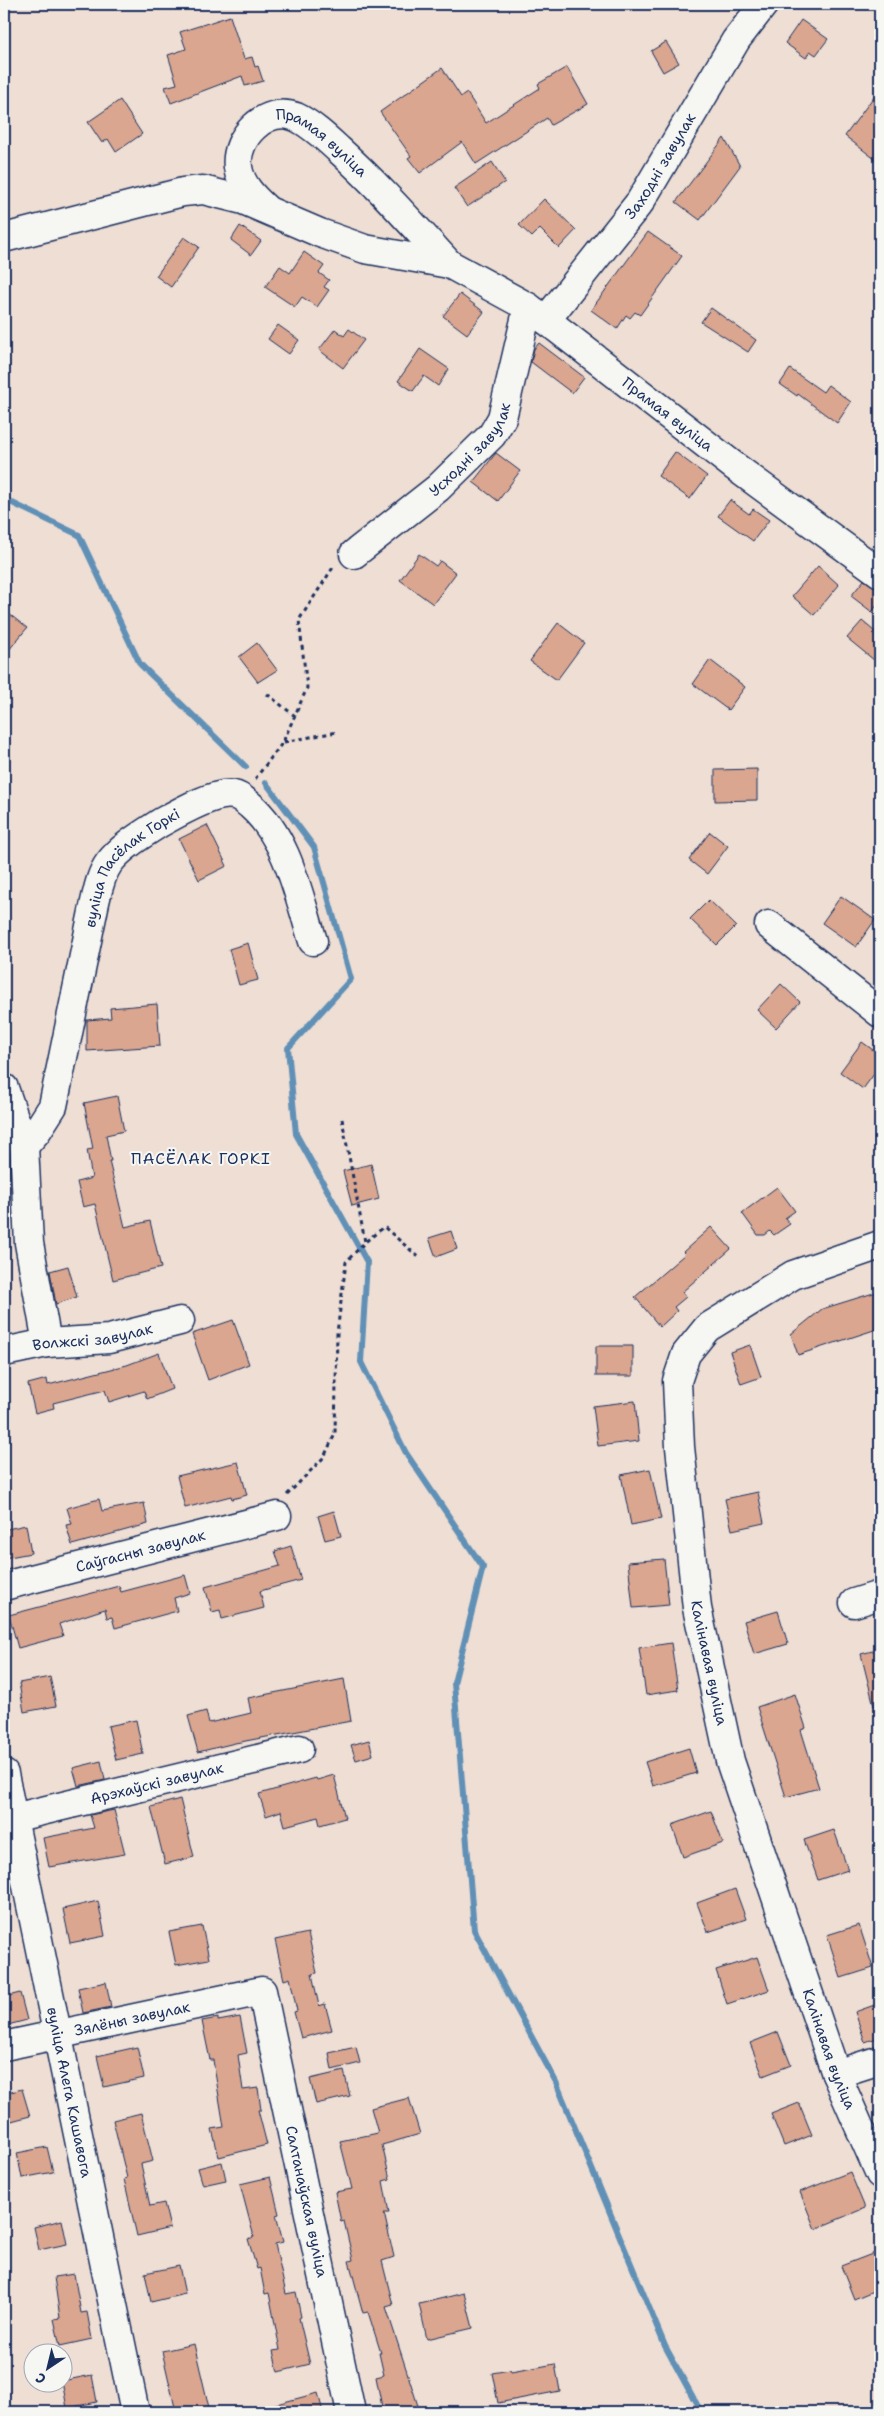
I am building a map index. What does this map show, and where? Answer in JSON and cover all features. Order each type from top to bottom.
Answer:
[{"type":"street","name":"Заходні завулак","points":[[537,313],[640,202],[721,66],[764,4]]},
{"type":"street","name":"Прамая вуліца","points":[[267,210],[249,192],[238,169],[240,145],[245,136],[260,122],[280,114],[289,115],[312,127],[348,158],[395,203],[449,264]]},
{"type":"street","name":"Прамая вуліца","points":[[4,238],[194,190],[228,196],[267,210],[320,234],[365,249],[449,264],[537,313],[734,466],[880,573]]},
{"type":"street","name":"Усходні завулак","points":[[354,554],[438,488],[492,435],[502,418],[537,313]]},
{"type":"street","name":"вуліца Пасёлак Горкі","points":[[24,1146],[37,1131],[53,1106],[95,902],[109,863],[125,848],[175,815],[218,796],[227,794],[241,797]]},
{"type":"street","points":[[241,797],[265,821],[274,834],[288,862],[314,941]]},
{"type":"street","points":[[769,925],[880,1012]]},
{"type":"street","points":[[4,1088],[24,1146],[29,1243],[47,1343]]},
{"type":"street","name":"Калінавая вуліца","points":[[880,1245],[794,1275],[707,1328],[686,1354],[677,1381],[680,1447],[697,1608],[730,1761],[836,2074],[880,2174]]},
{"type":"street","name":"Волжскі завулак","points":[[4,1352],[47,1343],[109,1339],[180,1321]]},
{"type":"street","name":"Саўгасны завулак","points":[[4,1586],[277,1516]]},
{"type":"street","points":[[854,1603],[880,1595]]},
{"type":"street","name":"Арэхаўскі завулак","points":[[13,1818],[299,1749]]},
{"type":"street","name":"вуліца Алега Кашавога","points":[[4,1774],[135,2412]]},
{"type":"street","name":"Зялёны завулак","points":[[4,2046],[262,1991]]},
{"type":"street","name":"Салтанаўская вуліца","points":[[262,1991],[351,2412]]},
{"type":"street","points":[[836,2074],[880,2060]]},
{"type":"path","points":[[241,797],[283,742],[307,688],[299,620],[333,566],[354,554]]},
{"type":"path","points":[[267,694],[295,716]]},
{"type":"path","points":[[283,742],[337,732]]},
{"type":"path","points":[[342,1119],[365,1242]]},
{"type":"path","points":[[277,1516],[289,1492],[324,1457],[335,1434],[337,1333],[346,1262],[365,1242],[384,1227],[422,1259]]},
{"type":"building","points":[[230,16],[244,59],[252,57],[255,67],[258,66],[263,81],[245,86],[242,76],[171,103],[165,87],[177,84],[168,55],[186,49],[180,32]]},
{"type":"building","points":[[801,20],[828,39],[816,55],[810,51],[806,58],[785,43]]},
{"type":"building","points":[[666,42],[679,63],[663,72],[651,51]]},
{"type":"building","points":[[567,67],[588,104],[551,125],[547,118],[476,164],[462,142],[420,173],[408,158],[411,156],[380,112],[442,68],[461,97],[467,93],[486,123],[540,88],[538,84]]},
{"type":"building","points":[[880,88],[880,163],[845,136]]},
{"type":"building","points":[[120,100],[142,134],[116,152],[108,139],[102,143],[88,122]]},
{"type":"building","points":[[724,138],[740,166],[700,220],[676,202]]},
{"type":"building","points":[[492,162],[505,182],[467,207],[454,188]]},
{"type":"building","points":[[544,199],[576,230],[559,248],[540,229],[532,237],[519,225]]},
{"type":"building","points":[[240,226],[261,241],[251,255],[231,240]]},
{"type":"building","points":[[648,232],[682,256],[640,315],[635,312],[630,318],[626,315],[617,329],[591,310]]},
{"type":"building","points":[[184,237],[199,247],[171,287],[156,276]]},
{"type":"building","points":[[304,252],[324,266],[319,273],[329,280],[324,287],[329,290],[317,307],[302,297],[295,307],[265,287],[280,266],[290,273]]},
{"type":"building","points":[[460,294],[484,312],[467,334],[443,316]]},
{"type":"building","points":[[711,308],[756,340],[748,352],[701,322]]},
{"type":"building","points":[[278,325],[299,340],[289,354],[268,339]]},
{"type":"building","points":[[335,329],[344,336],[349,329],[364,340],[343,368],[319,350]]},
{"type":"building","points":[[539,343],[584,377],[572,393],[531,362],[534,349]]},
{"type":"building","points":[[420,349],[449,369],[438,386],[424,376],[413,391],[398,381]]},
{"type":"building","points":[[790,369],[823,392],[828,385],[851,402],[837,423],[798,394],[797,396],[780,384]]},
{"type":"building","points":[[675,452],[707,476],[690,499],[658,476]]},
{"type":"building","points":[[496,453],[520,471],[498,501],[473,482]]},
{"type":"building","points":[[730,500],[749,514],[753,509],[769,520],[753,541],[718,516]]},
{"type":"building","points":[[419,554],[436,566],[440,561],[456,573],[433,604],[400,580]]},
{"type":"building","points":[[818,566],[839,585],[814,615],[792,596]]},
{"type":"building","points":[[864,580],[880,588],[880,601],[872,612],[851,596]]},
{"type":"building","points":[[4,610],[27,628],[4,656]]},
{"type":"building","points":[[862,621],[880,636],[880,665],[847,638]]},
{"type":"building","points":[[558,623],[584,643],[557,680],[530,661]]},
{"type":"building","points":[[257,643],[277,670],[258,682],[239,657]]},
{"type":"building","points":[[710,660],[745,687],[728,710],[693,684]]},
{"type":"building","points":[[757,769],[757,800],[715,801],[715,770]]},
{"type":"building","points":[[207,825],[227,866],[199,880],[179,839]]},
{"type":"building","points":[[710,832],[728,846],[707,874],[689,860]]},
{"type":"building","points":[[841,896],[875,920],[856,947],[822,923]]},
{"type":"building","points":[[709,900],[736,926],[717,945],[690,919]]},
{"type":"building","points":[[248,943],[258,980],[239,985],[229,949]]},
{"type":"building","points":[[781,984],[800,1002],[776,1028],[757,1010]]},
{"type":"building","points":[[157,1004],[160,1046],[87,1051],[87,1020],[111,1018],[110,1008]]},
{"type":"building","points":[[862,1042],[880,1055],[880,1066],[863,1089],[840,1072]]},
{"type":"building","points":[[117,1096],[124,1131],[106,1135],[111,1161],[109,1161],[125,1227],[150,1221],[161,1268],[113,1280],[95,1204],[83,1207],[77,1182],[92,1178],[87,1150],[93,1149],[84,1103]]},
{"type":"building","points":[[371,1164],[379,1199],[352,1206],[343,1171]]},
{"type":"building","points":[[777,1187],[795,1211],[785,1218],[790,1224],[774,1235],[770,1231],[765,1235],[758,1235],[742,1213]]},
{"type":"building","points":[[711,1227],[731,1249],[682,1292],[686,1297],[674,1307],[677,1311],[660,1327],[635,1297],[685,1254],[683,1252]]},
{"type":"building","points":[[451,1231],[457,1249],[436,1257],[429,1238]]},
{"type":"building","points":[[68,1266],[77,1297],[56,1304],[50,1271]]},
{"type":"building","points":[[880,1291],[880,1328],[798,1355],[791,1334],[822,1309]]},
{"type":"building","points":[[233,1320],[249,1364],[208,1380],[192,1334]]},
{"type":"building","points":[[750,1345],[761,1377],[741,1384],[730,1352]]},
{"type":"building","points":[[596,1346],[633,1346],[633,1376],[596,1376]]},
{"type":"building","points":[[159,1353],[172,1389],[147,1399],[144,1391],[109,1402],[105,1390],[53,1403],[54,1408],[35,1413],[28,1384],[47,1379],[48,1385],[127,1365]]},
{"type":"building","points":[[635,1401],[639,1441],[598,1446],[593,1406]]},
{"type":"building","points":[[238,1462],[247,1495],[232,1499],[231,1496],[185,1508],[177,1476]]},
{"type":"building","points":[[650,1469],[661,1519],[631,1525],[621,1475]]},
{"type":"building","points":[[758,1492],[764,1523],[732,1530],[725,1499]]},
{"type":"building","points":[[99,1499],[102,1511],[144,1503],[148,1524],[72,1545],[66,1525],[72,1524],[67,1508]]},
{"type":"building","points":[[334,1511],[341,1536],[325,1540],[318,1516]]},
{"type":"building","points":[[26,1525],[31,1553],[4,1558],[4,1537],[8,1536],[7,1529]]},
{"type":"building","points":[[291,1546],[301,1580],[260,1591],[264,1608],[222,1619],[220,1610],[212,1612],[205,1587],[280,1566],[275,1551]]},
{"type":"building","points":[[664,1559],[669,1605],[633,1608],[628,1562]]},
{"type":"building","points":[[185,1575],[190,1593],[174,1598],[177,1611],[115,1628],[112,1617],[107,1618],[105,1609],[59,1624],[63,1636],[18,1648],[9,1615],[119,1586],[121,1592]]},
{"type":"building","points":[[778,1611],[788,1644],[754,1654],[744,1621]]},
{"type":"building","points":[[671,1643],[678,1690],[646,1695],[639,1648]]},
{"type":"building","points":[[880,1649],[880,1706],[874,1706],[861,1654]]},
{"type":"building","points":[[50,1677],[56,1706],[24,1712],[19,1683]]},
{"type":"building","points":[[344,1679],[351,1721],[198,1752],[188,1716],[206,1711],[209,1723],[251,1713],[248,1698]]},
{"type":"building","points":[[795,1694],[806,1728],[801,1730],[819,1788],[786,1797],[757,1707]]},
{"type":"building","points":[[136,1720],[143,1754],[116,1760],[108,1726]]},
{"type":"building","points":[[369,1740],[373,1755],[356,1760],[351,1745]]},
{"type":"building","points":[[689,1748],[696,1773],[653,1786],[645,1762]]},
{"type":"building","points":[[101,1761],[105,1780],[78,1786],[73,1768]]},
{"type":"building","points":[[334,1775],[345,1818],[320,1825],[318,1817],[285,1826],[281,1811],[266,1816],[259,1794],[316,1778],[317,1780]]},
{"type":"building","points":[[180,1799],[194,1857],[165,1864],[151,1807]]},
{"type":"building","points":[[114,1810],[125,1854],[49,1867],[43,1838],[94,1828],[90,1815]]},
{"type":"building","points":[[711,1811],[723,1843],[683,1857],[672,1825]]},
{"type":"building","points":[[834,1830],[848,1870],[818,1880],[804,1840]]},
{"type":"building","points":[[735,1889],[746,1919],[708,1932],[697,1903]]},
{"type":"building","points":[[98,1901],[105,1936],[70,1943],[63,1909]]},
{"type":"building","points":[[859,1925],[873,1968],[841,1978],[827,1935]]},
{"type":"building","points":[[202,1926],[209,1959],[176,1965],[169,1932]]},
{"type":"building","points":[[308,1933],[317,1973],[312,1974],[319,2006],[325,2004],[332,2030],[301,2038],[294,2012],[297,2011],[290,1978],[284,1980],[275,1940]]},
{"type":"building","points":[[757,1957],[769,1990],[727,2004],[716,1970]]},
{"type":"building","points":[[106,1982],[111,2007],[83,2013],[78,1988]]},
{"type":"building","points":[[20,1993],[27,2020],[4,2026],[4,1997]]},
{"type":"building","points":[[880,2003],[880,2037],[865,2042],[855,2012]]},
{"type":"building","points":[[240,2017],[247,2053],[238,2055],[243,2090],[258,2088],[261,2110],[258,2110],[267,2145],[219,2157],[212,2129],[224,2127],[213,2060],[210,2060],[202,2021],[218,2018],[218,2021]]},
{"type":"building","points":[[778,2032],[791,2065],[763,2076],[750,2043]]},
{"type":"building","points":[[137,2047],[144,2078],[104,2087],[97,2056]]},
{"type":"building","points":[[356,2047],[360,2063],[332,2070],[329,2053]]},
{"type":"building","points":[[344,2071],[350,2096],[316,2104],[310,2079]]},
{"type":"building","points":[[22,2089],[30,2116],[4,2123],[4,2094]]},
{"type":"building","points":[[409,2098],[420,2134],[382,2145],[390,2179],[383,2181],[389,2213],[384,2213],[394,2257],[382,2261],[393,2305],[386,2307],[420,2412],[383,2412],[376,2377],[384,2375],[379,2353],[381,2353],[368,2312],[363,2313],[349,2261],[353,2260],[344,2221],[341,2222],[335,2192],[352,2189],[340,2141],[378,2133],[371,2108]]},
{"type":"building","points":[[799,2103],[812,2135],[784,2146],[771,2114]]},
{"type":"building","points":[[141,2113],[153,2161],[141,2164],[150,2206],[164,2203],[170,2228],[137,2236],[124,2179],[127,2178],[113,2120]]},
{"type":"building","points":[[47,2147],[53,2172],[22,2178],[17,2153]]},
{"type":"building","points":[[222,2162],[226,2180],[203,2185],[198,2168]]},
{"type":"building","points":[[850,2172],[865,2208],[815,2229],[800,2192]]},
{"type":"building","points":[[270,2177],[279,2214],[276,2215],[283,2242],[275,2244],[286,2294],[296,2292],[301,2317],[299,2318],[310,2364],[278,2372],[273,2351],[280,2350],[269,2293],[265,2294],[260,2268],[257,2269],[248,2239],[254,2237],[240,2184]]},
{"type":"building","points":[[62,2220],[67,2244],[39,2250],[34,2227]]},
{"type":"building","points":[[880,2251],[880,2288],[854,2299],[841,2266]]},
{"type":"building","points":[[179,2266],[185,2294],[151,2302],[145,2273]]},
{"type":"building","points":[[74,2274],[81,2313],[87,2312],[92,2339],[60,2344],[54,2319],[60,2318],[54,2277]]},
{"type":"building","points":[[464,2293],[473,2328],[427,2339],[419,2304]]},
{"type":"building","points":[[194,2344],[210,2412],[176,2412],[162,2351]]},
{"type":"building","points":[[555,2364],[560,2391],[498,2403],[492,2373],[510,2370],[511,2372]]},
{"type":"building","points":[[92,2375],[97,2402],[67,2408],[64,2394],[72,2394],[72,2379]]},
{"type":"building","points":[[318,2393],[323,2412],[266,2412],[265,2407]]},
{"type":"waterway","points":[[4,499],[79,535],[140,664],[246,767]]},
{"type":"waterway","points":[[266,783],[314,847],[351,979],[288,1048],[296,1134],[367,1262],[361,1362],[406,1453],[483,1567],[454,1683],[474,1930],[556,2082],[665,2346],[701,2412]]},
{"type":"district","name":"ПАСЁЛАК ГОРКІ","points":[[201,1158]]}]
